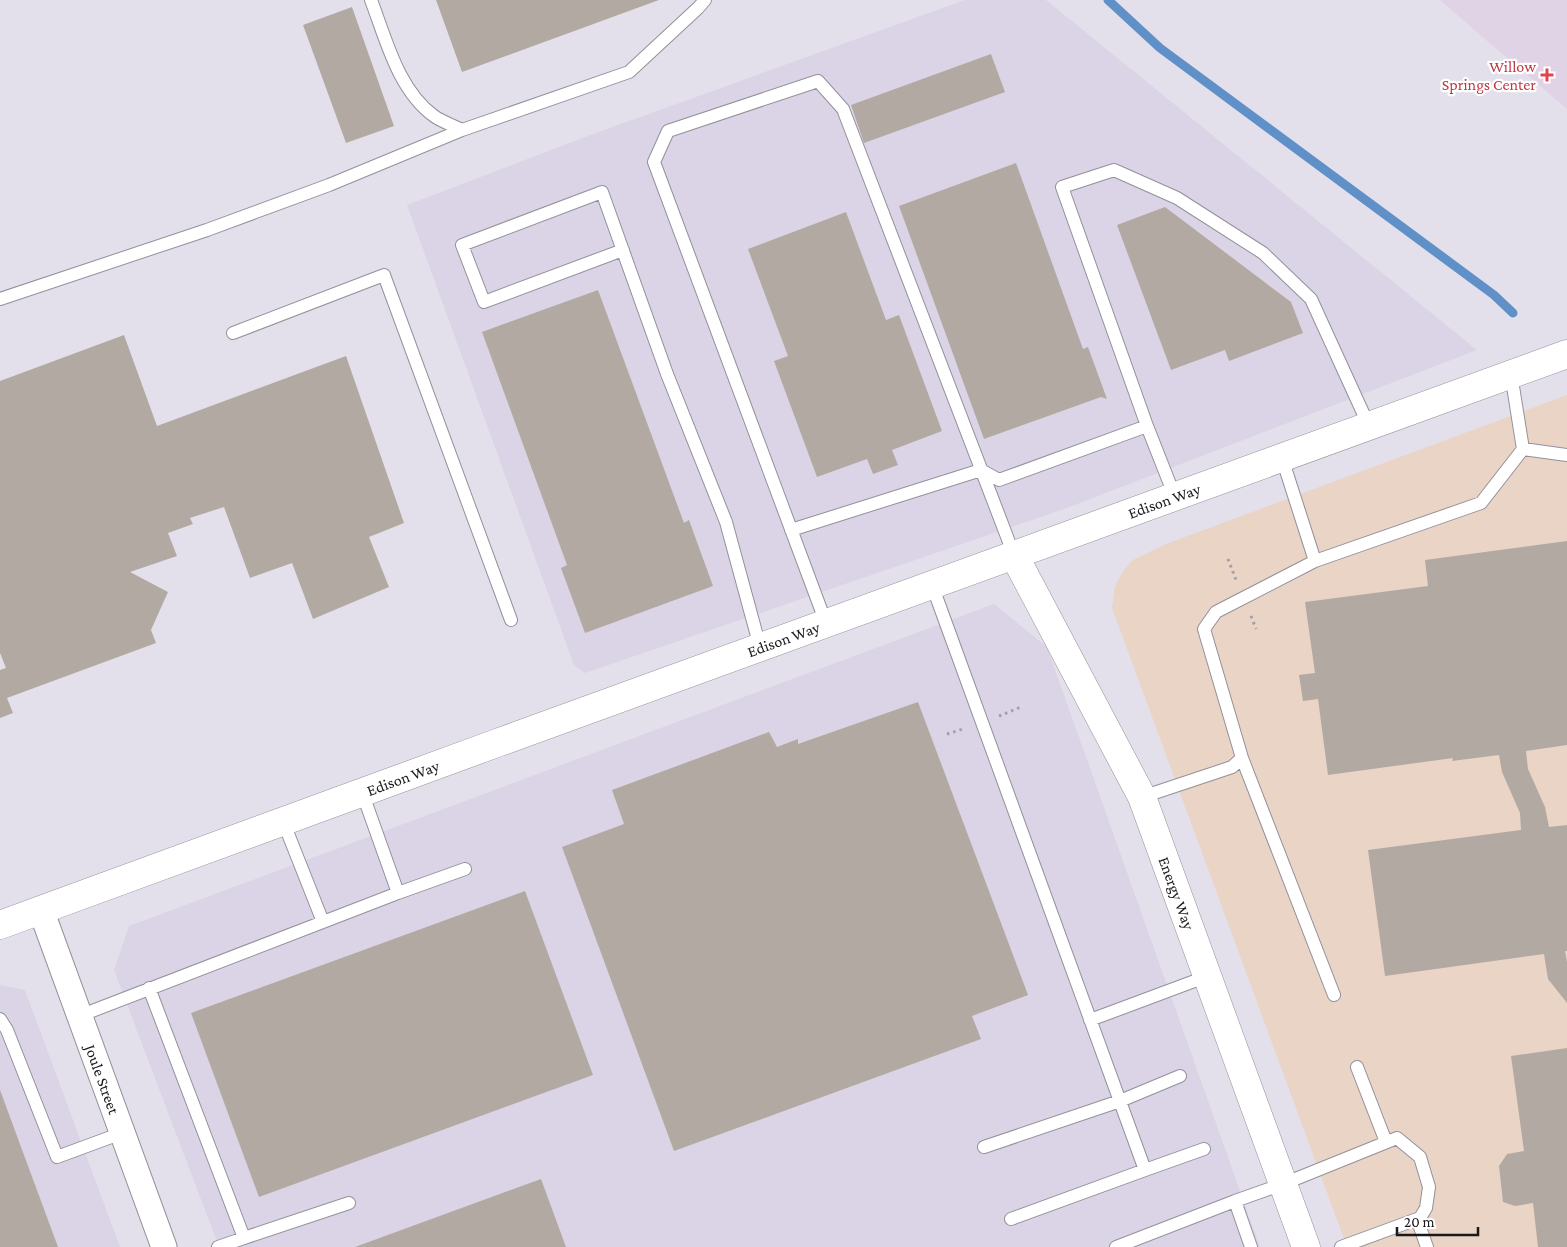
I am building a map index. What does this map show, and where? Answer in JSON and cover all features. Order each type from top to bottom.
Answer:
[{"type":"street","name":"Edison Way","points":[[0,925],[1567,354]]},
{"type":"street","name":"Energy Way","points":[[1014,555],[1142,797],[1306,1247]]},
{"type":"street","name":"Joule Street","points":[[41,910],[164,1247]]},
{"type":"lane","points":[[371,0],[401,77],[414,96],[435,116],[462,130]]},
{"type":"lane","points":[[0,299],[216,227],[329,185],[462,130],[630,72],[698,8],[704,0]]},
{"type":"lane","points":[[826,623],[654,162],[668,131],[818,81],[843,109],[1014,555]]},
{"type":"lane","points":[[1175,497],[1062,187],[1114,170],[1177,198],[1262,253],[1311,299],[1369,426]]},
{"type":"lane","points":[[623,250],[484,302],[462,245],[602,192],[623,250],[667,374],[726,522],[760,647]]},
{"type":"lane","points":[[233,333],[384,275],[511,620]]},
{"type":"lane","points":[[1334,995],[1242,758],[1204,630],[1216,612],[1315,561],[1480,503],[1523,449],[1511,374]]},
{"type":"lane","points":[[791,530],[981,470],[999,480],[1148,426]]},
{"type":"lane","points":[[1523,449],[1567,455]]},
{"type":"lane","points":[[1282,458],[1315,561]]},
{"type":"lane","points":[[932,585],[1145,1170]]},
{"type":"lane","points":[[1142,797],[1232,767],[1242,758]]},
{"type":"lane","points":[[362,792],[398,893]]},
{"type":"lane","points":[[283,821],[323,922]]},
{"type":"lane","points":[[80,1016],[398,893],[466,869]]},
{"type":"lane","points":[[1090,1020],[1208,976]]},
{"type":"lane","points":[[149,988],[244,1238]]},
{"type":"lane","points":[[0,1019],[7,1030],[57,1157],[122,1133]]},
{"type":"lane","points":[[1357,1067],[1386,1142]]},
{"type":"lane","points":[[984,1147],[1120,1101],[1180,1076]]},
{"type":"lane","points":[[1116,1247],[1283,1184],[1397,1138],[1420,1157],[1428,1187],[1426,1208],[1417,1220],[1341,1247]]},
{"type":"lane","points":[[1011,1219],[1204,1149]]},
{"type":"lane","points":[[1235,1202],[1251,1247]]},
{"type":"lane","points":[[218,1247],[349,1203]]},
{"type":"lane","points":[[1417,1220],[1427,1247]]},
{"type":"shaded area","points":[[965,0],[1046,0],[1477,350],[1067,508],[585,673],[574,665],[407,205],[593,134]]},
{"type":"shaded area","name":"Willow Springs Center","points":[[1440,0],[1567,0],[1567,109],[1486,40]]},
{"type":"shaded area","points":[[1567,395],[1567,1247],[1347,1247],[1112,608],[1115,586],[1123,571],[1133,560],[1166,544]]},
{"type":"shaded area","points":[[994,604],[1047,647],[1260,1247],[219,1247],[114,970],[129,926]]},
{"type":"shaded area","points":[[0,985],[25,990],[120,1247],[0,1247]]},
{"type":"building","points":[[436,0],[659,0],[462,72]]},
{"type":"building","points":[[352,7],[394,126],[346,143],[303,25]]},
{"type":"building","points":[[991,54],[1005,92],[864,143],[851,105]]},
{"type":"building","points":[[1016,163],[1083,349],[1088,347],[1107,399],[1101,397],[984,439],[899,206]]},
{"type":"building","points":[[1165,207],[1291,302],[1303,333],[1229,361],[1225,350],[1171,370],[1117,225]]},
{"type":"building","points":[[846,212],[886,320],[899,315],[942,431],[892,450],[898,465],[873,474],[867,459],[817,477],[774,361],[788,356],[748,249]]},
{"type":"building","points":[[598,290],[684,523],[689,520],[713,586],[585,633],[561,568],[567,565],[482,332]]},
{"type":"building","points":[[124,335],[157,426],[346,356],[404,523],[369,537],[389,587],[313,619],[292,563],[250,578],[224,507],[190,518],[193,524],[168,533],[177,556],[130,572],[168,592],[151,630],[156,643],[7,698],[13,713],[0,718],[0,670],[6,668],[0,653],[0,381]]},
{"type":"building","points":[[1567,541],[1567,745],[1526,751],[1528,769],[1545,807],[1549,827],[1567,825],[1567,951],[1565,951],[1567,962],[1567,1003],[1548,979],[1544,954],[1385,976],[1368,850],[1521,830],[1520,813],[1502,772],[1499,755],[1452,761],[1453,758],[1328,775],[1318,699],[1303,701],[1299,675],[1315,673],[1305,602],[1428,586],[1425,560]]},
{"type":"building","points":[[918,702],[1028,995],[972,1016],[981,1039],[674,1151],[562,847],[624,824],[612,790],[769,732],[777,747],[798,739],[798,744]]},
{"type":"building","points":[[525,891],[593,1075],[259,1197],[191,1013]]},
{"type":"building","points":[[1567,1048],[1567,1247],[1538,1247],[1533,1203],[1515,1206],[1503,1202],[1499,1166],[1507,1154],[1524,1151],[1511,1056]]},
{"type":"building","points":[[0,1090],[58,1247],[0,1247]]},
{"type":"building","points":[[541,1179],[566,1247],[355,1247]]},
{"type":"waterway","points":[[1108,0],[1160,48],[1494,295],[1513,313]]},
{"type":"place","name":"Willow Springs Center","points":[[1547,75]]}]
